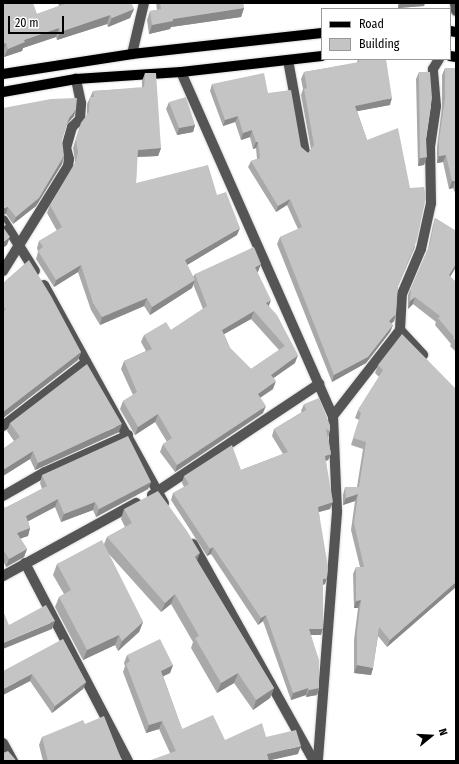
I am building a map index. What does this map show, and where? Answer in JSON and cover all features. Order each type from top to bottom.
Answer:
[{"type":"main road","points":[[3,74],[132,54],[321,33]]},
{"type":"main road","points":[[3,92],[76,79],[180,72],[321,56]]},
{"type":"street","points":[[132,54],[144,3]]},
{"type":"street","points":[[455,3],[456,11]]},
{"type":"street","points":[[288,60],[305,153]]},
{"type":"street","points":[[333,416],[400,330],[402,294],[421,249],[431,203],[430,147],[436,106],[433,69],[438,60]]},
{"type":"street","points":[[180,72],[333,416],[337,512],[318,761]]},
{"type":"street","points":[[3,271],[19,248],[68,166],[69,159],[66,148],[72,127],[80,119],[81,103],[76,79]]},
{"type":"street","points":[[3,220],[19,248],[54,300],[86,362],[128,435],[156,492],[170,512]]},
{"type":"street","points":[[400,330],[431,364]]},
{"type":"street","points":[[3,426],[86,362]]},
{"type":"street","points":[[3,576],[156,492],[319,384]]},
{"type":"street","points":[[3,496],[45,472],[128,435]]},
{"type":"street","points":[[189,537],[314,761]]},
{"type":"street","points":[[25,563],[128,761]]},
{"type":"street","points":[[3,743],[12,761]]},
{"type":"building","points":[[3,3],[33,3],[37,14],[65,4],[64,3],[131,3],[134,9],[112,18],[110,15],[60,32],[59,28],[24,40],[25,42],[8,49],[6,43],[3,44]]},
{"type":"building","points":[[160,3],[243,3],[244,8],[173,19],[173,21],[152,25],[150,11],[161,9]]},
{"type":"building","points":[[359,60],[386,60],[392,98],[355,106],[367,140],[398,128],[410,188],[424,187],[426,197],[417,240],[398,285],[396,314],[389,321],[393,325],[368,357],[334,375],[280,237],[302,227],[290,199],[278,206],[251,161],[260,158],[258,142],[256,142],[252,130],[243,133],[238,116],[225,120],[212,84],[264,73],[268,93],[291,90],[301,147],[308,153],[314,145],[304,89],[307,88],[304,72],[359,62]]},
{"type":"building","points":[[445,68],[456,68],[456,182],[452,181],[446,155],[439,156],[439,140],[445,99]]},
{"type":"building","points":[[419,72],[430,72],[432,98],[426,138],[427,157],[420,158]]},
{"type":"building","points":[[145,73],[156,73],[161,148],[138,150],[136,183],[208,165],[217,195],[226,192],[240,228],[185,260],[195,280],[152,307],[147,298],[102,317],[93,303],[81,265],[56,280],[38,251],[43,247],[39,241],[62,227],[50,205],[76,161],[78,152],[76,140],[81,123],[89,112],[90,97],[94,97],[93,91],[144,87]]},
{"type":"building","points":[[186,97],[195,125],[179,128],[169,102]]},
{"type":"building","points":[[77,98],[76,109],[69,118],[62,139],[64,156],[39,198],[16,217],[8,207],[3,208],[3,108],[51,99]]},
{"type":"building","points":[[435,218],[456,231],[456,264],[449,275],[456,282],[456,342],[453,338],[454,337],[438,318],[440,316],[415,297],[410,301],[411,288],[430,244]]},
{"type":"building","points":[[3,220],[6,225],[3,227]]},
{"type":"building","points":[[3,227],[10,237],[3,242]]},
{"type":"building","points":[[254,247],[261,264],[255,267],[271,300],[266,303],[277,315],[298,355],[271,375],[276,381],[258,394],[266,406],[177,465],[163,444],[172,438],[158,414],[138,427],[123,401],[137,392],[124,361],[152,349],[144,335],[166,322],[171,330],[207,306],[195,274]],"holes":[[[254,311],[285,346],[251,369],[230,348],[222,330]]]},
{"type":"building","points":[[29,260],[51,296],[81,352],[3,412],[3,312],[6,309],[3,306],[3,281],[4,282]]},
{"type":"building","points":[[402,334],[456,389],[456,582],[390,640],[379,627],[373,668],[357,665],[357,632],[361,600],[356,601],[356,567],[364,567],[354,523],[358,494],[346,498],[345,487],[359,487],[366,442],[353,438],[361,413],[358,410],[383,370],[378,365]]},
{"type":"building","points":[[87,364],[122,424],[38,463],[33,451],[3,470],[3,449],[20,437],[10,423]]},
{"type":"building","points":[[319,398],[330,425],[330,431],[326,429],[331,454],[325,456],[333,502],[318,507],[328,567],[327,578],[323,579],[323,629],[309,629],[319,660],[319,688],[309,690],[308,688],[293,693],[266,615],[261,618],[213,547],[210,549],[173,493],[189,484],[184,476],[232,445],[241,470],[288,452],[274,429],[306,410],[304,404]]},
{"type":"building","points":[[128,436],[151,482],[99,509],[95,502],[64,514],[58,499],[26,516],[30,528],[17,533],[27,549],[9,559],[3,549],[3,505],[5,508],[47,486],[42,475]]},
{"type":"building","points":[[158,491],[187,531],[200,553],[195,557],[274,688],[256,700],[238,673],[221,683],[195,638],[199,636],[175,594],[165,603],[107,537],[132,523],[124,509]]},
{"type":"building","points":[[102,540],[143,622],[122,641],[119,635],[87,650],[59,597],[71,590],[57,564]]},
{"type":"building","points":[[46,605],[55,621],[3,643],[3,611],[9,625]]},
{"type":"building","points":[[63,639],[86,682],[55,706],[32,674],[3,689],[3,671]]},
{"type":"building","points":[[160,639],[173,665],[161,671],[182,729],[213,715],[225,740],[262,723],[266,737],[296,730],[301,746],[267,754],[269,761],[148,761],[176,751],[162,721],[149,725],[126,664],[130,661],[127,655]]},
{"type":"building","points":[[104,716],[122,761],[48,761],[42,737],[83,720],[85,724]]},
{"type":"building","points":[[8,751],[16,761],[3,761],[3,753]]}]
